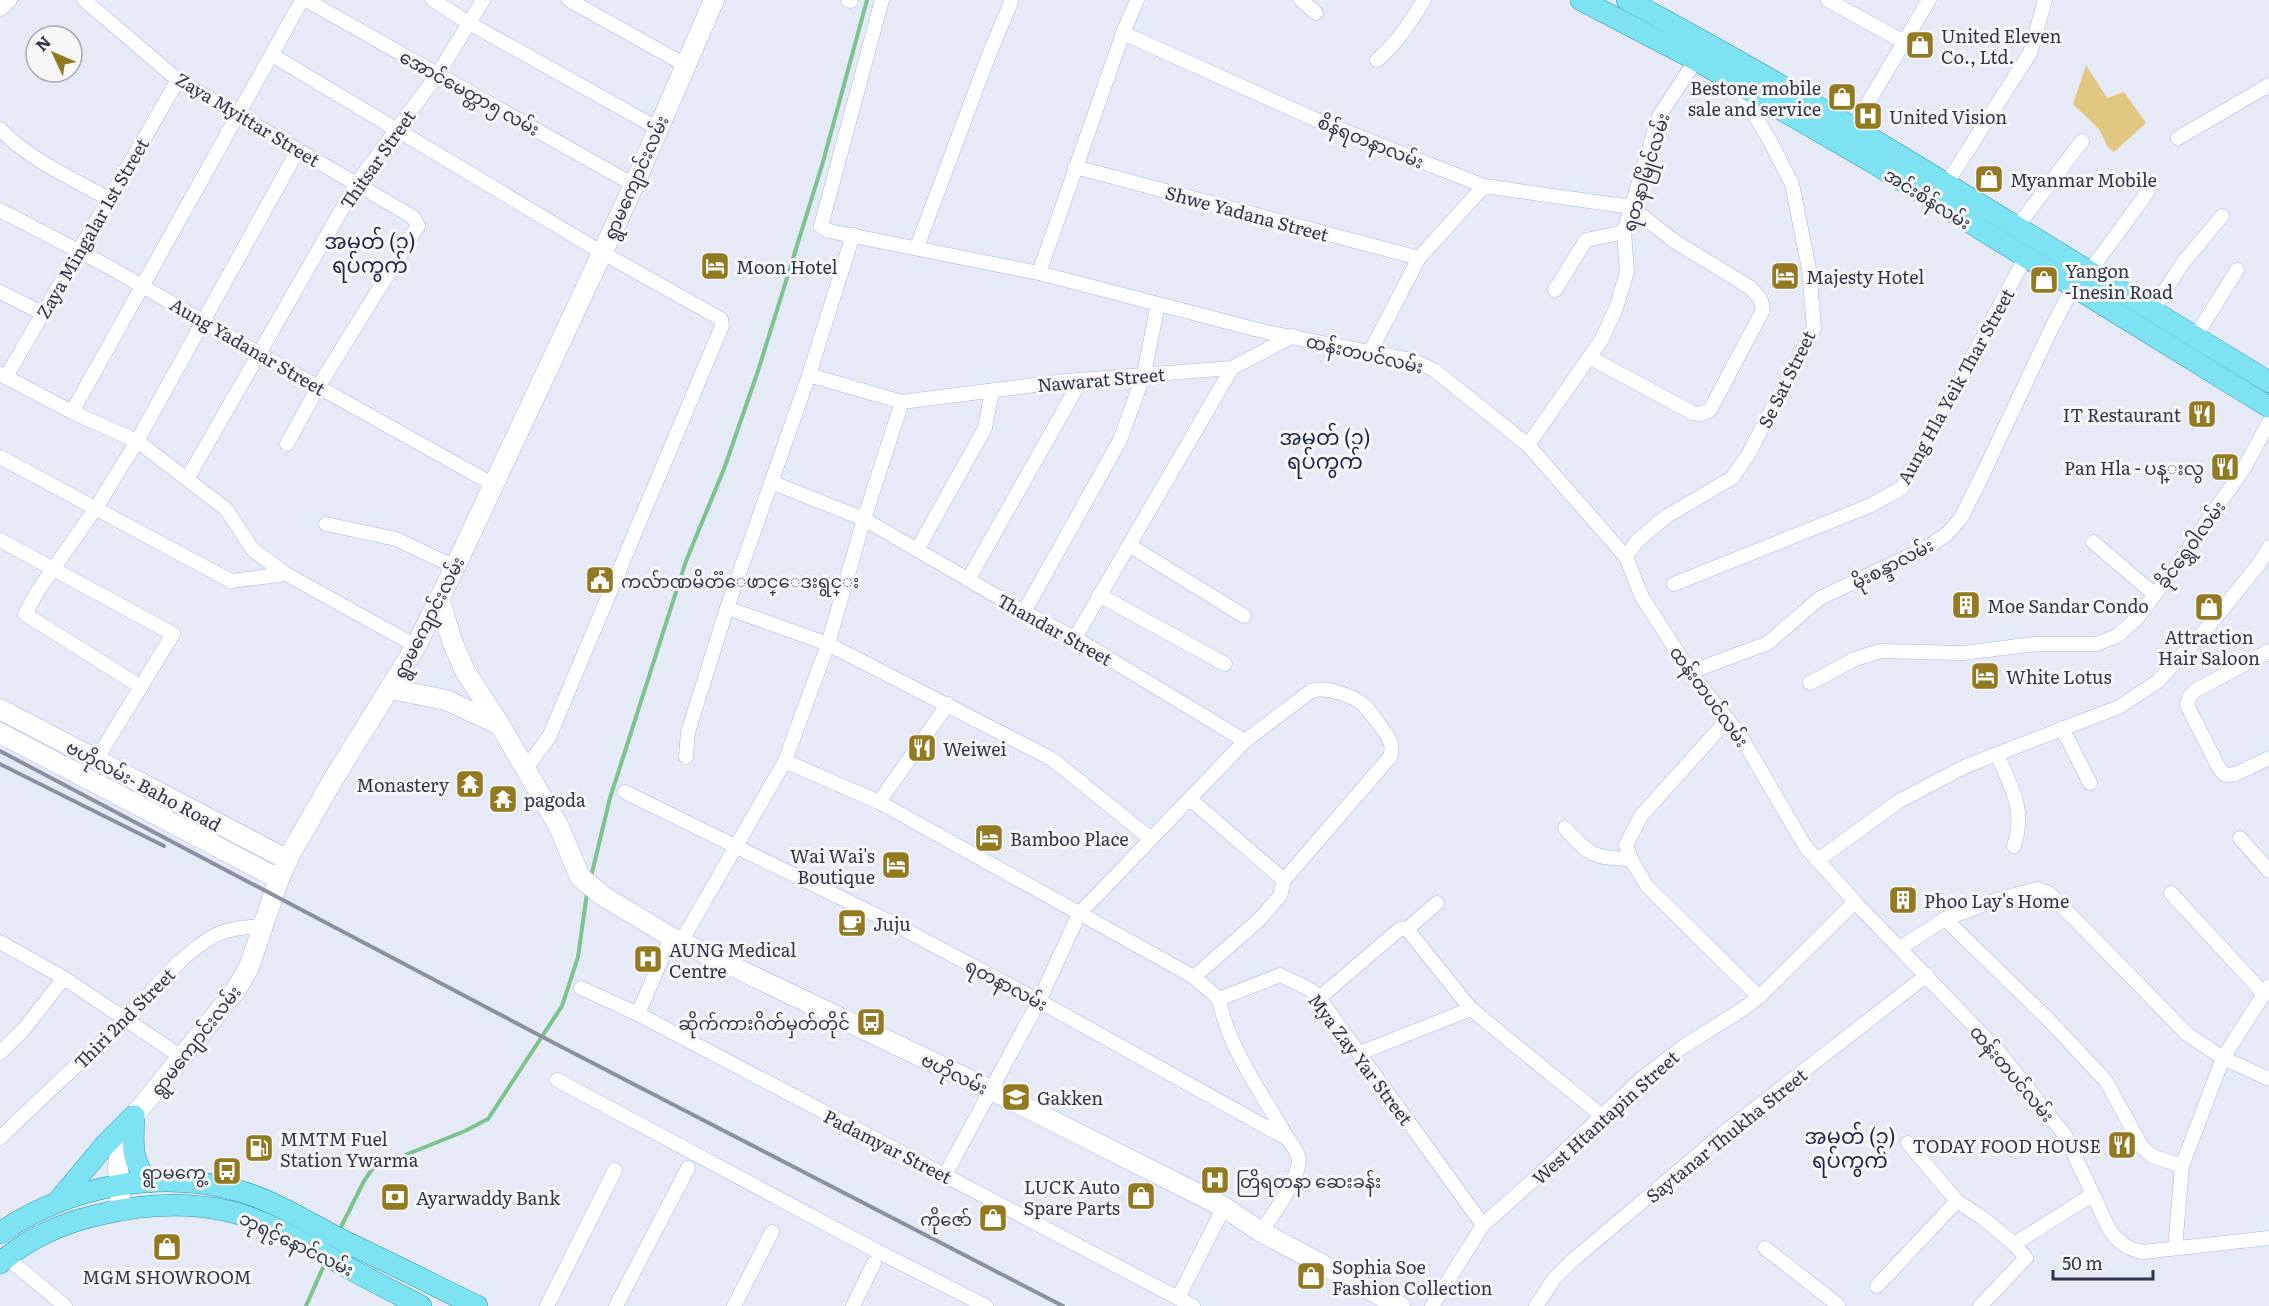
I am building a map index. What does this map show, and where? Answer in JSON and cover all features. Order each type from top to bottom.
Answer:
[{"type":"main road","name":"အင်းစိန်လမ်း","points":[[1581,0],[1696,60],[1872,162],[2269,407]]},
{"type":"main road","name":"အင်းစိန်လမ်း","points":[[1627,0],[1705,42],[1947,183],[2269,382]]},
{"type":"main road","name":"ရွာမကျောင်းလမ်း","points":[[121,1209],[118,1184],[120,1149],[134,1116],[236,990],[249,966],[279,879],[288,860],[342,764],[416,646],[494,485],[687,66],[707,2]]},
{"type":"main road","points":[[440,598],[452,641],[465,671],[526,768]]},
{"type":"main road","points":[[391,689],[446,700],[500,725]]},
{"type":"main road","name":"ဗဟိုလမ်း- Baho Road","points":[[0,709],[288,860]]},
{"type":"main road","points":[[0,733],[279,879]]},
{"type":"main road","name":"ဗဟိုလမ်း","points":[[526,768],[558,825],[580,877],[603,896],[676,939],[991,1090],[1224,1207],[1261,1232],[1400,1306]]},
{"type":"main road","points":[[134,1116],[133,1154],[137,1168],[148,1182]]},
{"type":"main road","points":[[59,1200],[105,1145],[134,1116]]},
{"type":"main road","name":"ဘုရင့်နောင်လမ်း","points":[[148,1182],[184,1181],[244,1192],[310,1222],[347,1243],[477,1306]]},
{"type":"main road","points":[[0,1233],[24,1217],[59,1200],[118,1184],[148,1182]]},
{"type":"main road","name":"ဘုရင့်နောင်လမ်း","points":[[2,1257],[53,1228],[88,1217],[121,1209],[168,1204],[194,1205],[230,1211],[255,1220],[299,1240],[421,1306]]},
{"type":"street","points":[[0,9],[10,0]]},
{"type":"street","name":"Zaya Myittar Street","points":[[84,0],[178,80],[413,217],[418,226],[318,387]]},
{"type":"street","points":[[72,412],[304,0]]},
{"type":"street","name":"အောင်မေတ္တာ၅ လမ်း","points":[[304,0],[633,185]]},
{"type":"street","points":[[433,0],[469,23],[657,129]]},
{"type":"street","name":"Thitsar Street","points":[[187,479],[357,183],[438,75],[483,0]]},
{"type":"street","points":[[569,0],[687,66]]},
{"type":"street","name":"ထန်းတပင်လမ်း","points":[[882,0],[821,226],[829,231],[1039,273],[1266,332],[1412,360],[1434,370],[1528,445],[1626,557],[1642,597],[1690,672],[1740,735],[1805,846],[1855,902],[1999,1052],[2065,1135],[2109,1229],[2126,1247],[2143,1252],[2269,1238]]},
{"type":"street","points":[[917,247],[1012,0]]},
{"type":"street","points":[[1039,273],[1123,33],[1137,0]]},
{"type":"street","points":[[1301,0],[1316,14]]},
{"type":"street","points":[[1377,60],[1390,49],[1408,27],[1424,0]]},
{"type":"street","points":[[1828,0],[1904,42]]},
{"type":"street","points":[[1853,128],[1929,0]]},
{"type":"street","points":[[1947,183],[2030,53],[2045,0]]},
{"type":"street","name":"စိန်ရတနာလမ်း","points":[[1123,33],[1312,118],[1484,186],[1631,207]]},
{"type":"street","points":[[272,55],[601,252],[721,319],[722,326],[549,737],[526,768]]},
{"type":"street","name":"ရတနာမြိုင်လမ်း","points":[[1528,445],[1602,339],[1616,308],[1627,272],[1624,232],[1659,116],[1696,60]]},
{"type":"street","name":"Zaya Mingalar 1st Street","points":[[3,375],[79,251],[178,80]]},
{"type":"street","name":"Se Sat Street","points":[[1626,557],[1637,541],[1667,516],[1732,478],[1749,455],[1814,328],[1809,269],[1792,184],[1770,141],[1735,83]]},
{"type":"street","points":[[2178,138],[2269,85]]},
{"type":"street","points":[[0,129],[16,145],[109,199]]},
{"type":"street","points":[[2017,227],[2082,141]]},
{"type":"street","points":[[141,687],[25,614],[53,568],[96,508],[137,441],[298,150]]},
{"type":"street","name":"Shwe Yadana Street","points":[[1075,167],[1419,258]]},
{"type":"street","points":[[1370,352],[1419,258],[1484,186]]},
{"type":"street","points":[[2089,272],[2147,193]]},
{"type":"street","points":[[1589,357],[1693,413],[1701,414],[1710,410],[1763,310],[1761,300],[1751,288],[1674,241],[1631,207]]},
{"type":"street","name":"Aung Yadanar Street","points":[[0,210],[142,286],[494,485]]},
{"type":"street","points":[[2152,311],[2182,264],[2222,216]]},
{"type":"street","points":[[1555,290],[1587,240],[1624,232]]},
{"type":"street","points":[[686,757],[688,732],[727,608],[809,375],[853,235]]},
{"type":"street","name":"Aung Hla Yeik Thar Street","points":[[1674,584],[1869,506],[1902,488],[2025,258]]},
{"type":"street","points":[[2194,337],[2236,270]]},
{"type":"street","name":"မိုးစန္ဒာလမ်း","points":[[1690,672],[1768,642],[1820,598],[1928,547],[1948,533],[1961,518],[2073,288]]},
{"type":"street","points":[[0,292],[42,313]]},
{"type":"street","points":[[1024,612],[1120,440],[1144,374],[1158,304]]},
{"type":"street","name":"Nawarat Street","points":[[902,402],[1081,380],[1233,368],[1293,336]]},
{"type":"street","points":[[1075,638],[1233,368]]},
{"type":"street","points":[[3,375],[72,412],[137,441],[226,509],[254,550],[286,574],[416,646]]},
{"type":"street","points":[[638,1014],[676,939],[785,761],[828,644],[864,519],[902,402],[809,375]]},
{"type":"street","points":[[968,580],[1081,380]]},
{"type":"street","points":[[287,444],[318,387]]},
{"type":"street","points":[[917,550],[986,428],[992,391]]},
{"type":"street","name":"ခိုင်ရွှေဝါလမ်း","points":[[1810,683],[1856,659],[1880,651],[1963,653],[2035,644],[2096,644],[2117,636],[2137,618],[2175,568],[2244,468],[2269,422]]},
{"type":"street","points":[[0,457],[231,581],[286,574]]},
{"type":"street","name":"Thandar Street","points":[[771,482],[864,519],[1024,612],[1075,638],[1245,741]]},
{"type":"street","points":[[326,524],[396,539],[455,567]]},
{"type":"street","points":[[0,540],[173,634],[96,760]]},
{"type":"street","points":[[2093,542],[2154,594]]},
{"type":"street","points":[[1129,545],[1244,616]]},
{"type":"street","points":[[1818,860],[1899,801],[1966,765],[2119,707],[2157,682],[2208,627],[2259,564],[2269,547]]},
{"type":"street","points":[[1100,595],[1225,664]]},
{"type":"street","points":[[727,608],[828,644],[1052,759],[1151,839]]},
{"type":"street","points":[[2269,651],[2196,690],[2189,697],[2187,705],[2219,768],[2225,775],[2236,774],[2269,758]]},
{"type":"street","points":[[945,1175],[1039,1001],[1079,914],[1245,741],[1311,691],[1321,688],[1353,699],[1365,706],[1389,737],[1393,749],[1390,757],[1284,880],[1280,896],[1260,920],[1194,977]]},
{"type":"street","points":[[879,802],[948,704]]},
{"type":"street","points":[[1728,719],[1641,816],[1626,845],[1631,860],[1647,886],[1759,997]]},
{"type":"street","points":[[2062,728],[2090,783]]},
{"type":"street","points":[[1997,754],[2017,803],[2020,821],[2014,846]]},
{"type":"street","points":[[785,761],[879,802],[1194,977],[1219,999],[1223,1021],[1234,1044],[1296,1150],[1299,1162],[1287,1194],[1261,1232]]},
{"type":"street","name":"ရတနာလမ်း","points":[[625,792],[888,921],[1039,1001],[1288,1139]]},
{"type":"street","points":[[1190,799],[1284,880]]},
{"type":"street","points":[[1565,828],[1584,849],[1603,858],[1631,860]]},
{"type":"street","points":[[2240,838],[2269,871]]},
{"type":"street","points":[[1900,948],[1945,919],[1996,900],[2038,889],[2049,893],[2187,1034],[2223,1058],[2269,1079]]},
{"type":"street","points":[[2171,893],[2266,990],[2223,1058],[2182,1166],[2175,1248]]},
{"type":"street","name":"West Htantapin Street","points":[[1432,1306],[1482,1225],[1641,1079],[1684,1046],[1759,997],[1855,902]]},
{"type":"street","points":[[1319,998],[1400,929],[1407,929],[1437,903]]},
{"type":"street","points":[[1945,919],[2047,1018],[2106,1081],[2142,1147],[2152,1156],[2182,1166]]},
{"type":"street","name":"Thiri 2nd Street","points":[[0,1138],[126,1018],[150,991],[183,960],[215,936],[242,928],[264,926]]},
{"type":"street","points":[[1407,929],[1470,1010],[1602,1116]]},
{"type":"street","points":[[0,942],[64,978],[183,1058]]},
{"type":"street","name":"Mya Zay Yar Street","points":[[1219,999],[1280,975],[1311,990],[1360,1053],[1482,1225]]},
{"type":"street","name":"Saytanar Thukha Street","points":[[1536,1306],[1554,1279],[1573,1260],[1726,1131],[1927,975]]},
{"type":"street","points":[[0,1053],[24,1029],[64,978]]},
{"type":"street","name":"Padamyar Street","points":[[581,988],[638,1014],[1193,1306]]},
{"type":"street","points":[[1360,1053],[1470,1010]]},
{"type":"street","points":[[557,1080],[875,1250],[986,1306]]},
{"type":"street","points":[[1908,1143],[1957,1201],[1984,1219],[2014,1244],[2026,1258],[1980,1306]]},
{"type":"street","points":[[616,1306],[688,1168]]},
{"type":"street","points":[[547,1306],[615,1170]]},
{"type":"street","points":[[2014,1244],[2092,1195]]},
{"type":"street","points":[[1877,1286],[1957,1201]]},
{"type":"street","points":[[1178,1298],[1224,1207]]},
{"type":"street","points":[[734,1306],[772,1232]]},
{"type":"street","points":[[1765,1248],[1838,1305],[1836,1306]]},
{"type":"street","points":[[2,1257],[65,1306]]},
{"type":"street","points":[[853,1306],[874,1263]]},
{"type":"shaded area","points":[[2086,65],[2107,98],[2124,92],[2146,123],[2114,152],[2108,147],[2099,129],[2073,104]]},
{"type":"waterway","points":[[591,877],[610,798],[686,561],[724,469],[758,371],[823,162],[867,0]]},
{"type":"waterway","points":[[339,1231],[373,1168],[465,1131],[488,1119],[562,1006],[578,957],[587,893]]},
{"type":"waterway","points":[[306,1306],[325,1263]]},
{"type":"railway","points":[[0,751],[556,1044],[1063,1306]]},
{"type":"railway","points":[[0,764],[164,846]]},
{"type":"place","name":"United Eleven Co., Ltd.","points":[[1920,45]]},
{"type":"place","name":"Bestone mobile sale and service","points":[[1842,97]]},
{"type":"place","name":"United Vision","points":[[1868,116]]},
{"type":"place","name":"Myanmar Mobile","points":[[1989,179]]},
{"type":"place","name":"Moon Hotel","points":[[715,266]]},
{"type":"place","name":"Majesty Hotel","points":[[1785,276]]},
{"type":"place","name":"Yangon -Inesin Road","points":[[2044,280]]},
{"type":"place","name":"IT Restaurant","points":[[2202,414]]},
{"type":"place","name":"Pan Hla - ပန္းလွ","points":[[2225,467]]},
{"type":"place","name":"ကလ်ာဏမိတၱေဖာင္ေဒးရွင္း","points":[[600,580]]},
{"type":"place","name":"Moe Sandar Condo","points":[[1966,605]]},
{"type":"place","name":"Attraction Hair Saloon","points":[[2209,607]]},
{"type":"place","name":"White Lotus","points":[[1985,676]]},
{"type":"place","name":"Weiwei","points":[[922,748]]},
{"type":"place","name":"Monastery","points":[[470,784]]},
{"type":"place","name":"pagoda","points":[[503,799]]},
{"type":"place","name":"Bamboo Place","points":[[989,838]]},
{"type":"place","name":"Wai Wai's Boutique","points":[[896,865]]},
{"type":"place","name":"Phoo Lay's Home","points":[[1903,900]]},
{"type":"place","name":"Juju","points":[[852,923]]},
{"type":"place","name":"AUNG Medical Centre","points":[[648,959]]},
{"type":"place","name":"ဆိုက်ကားဂိတ်မှတ်တိုင်","points":[[871,1022]]},
{"type":"place","name":"Gakken","points":[[1016,1097]]},
{"type":"place","name":"TODAY FOOD HOUSE","points":[[2122,1145]]},
{"type":"place","name":"MMTM Fuel Station Ywarma","points":[[259,1148]]},
{"type":"place","name":"ရွာမကွေ့","points":[[227,1171]]},
{"type":"place","name":"တြိရတနာ ဆေးခန်း","points":[[1215,1180]]},
{"type":"place","name":"LUCK Auto Spare Parts","points":[[1141,1196]]},
{"type":"place","name":"Ayarwaddy Bank","points":[[395,1197]]},
{"type":"place","name":"ကိုဇော်","points":[[993,1218]]},
{"type":"place","name":"MGM SHOWROOM","points":[[167,1247]]},
{"type":"place","name":"Sophia Soe Fashion Collection","points":[[1311,1276]]},
{"type":"district","name":"အမှတ် (၁) ရပ်ကွက်","points":[[370,251]]},
{"type":"district","name":"အမှတ် (၁) ရပ်ကွက်","points":[[1325,447]]},
{"type":"district","name":"အမှတ် (၃) ရပ်ကွက်","points":[[1850,1146]]}]
